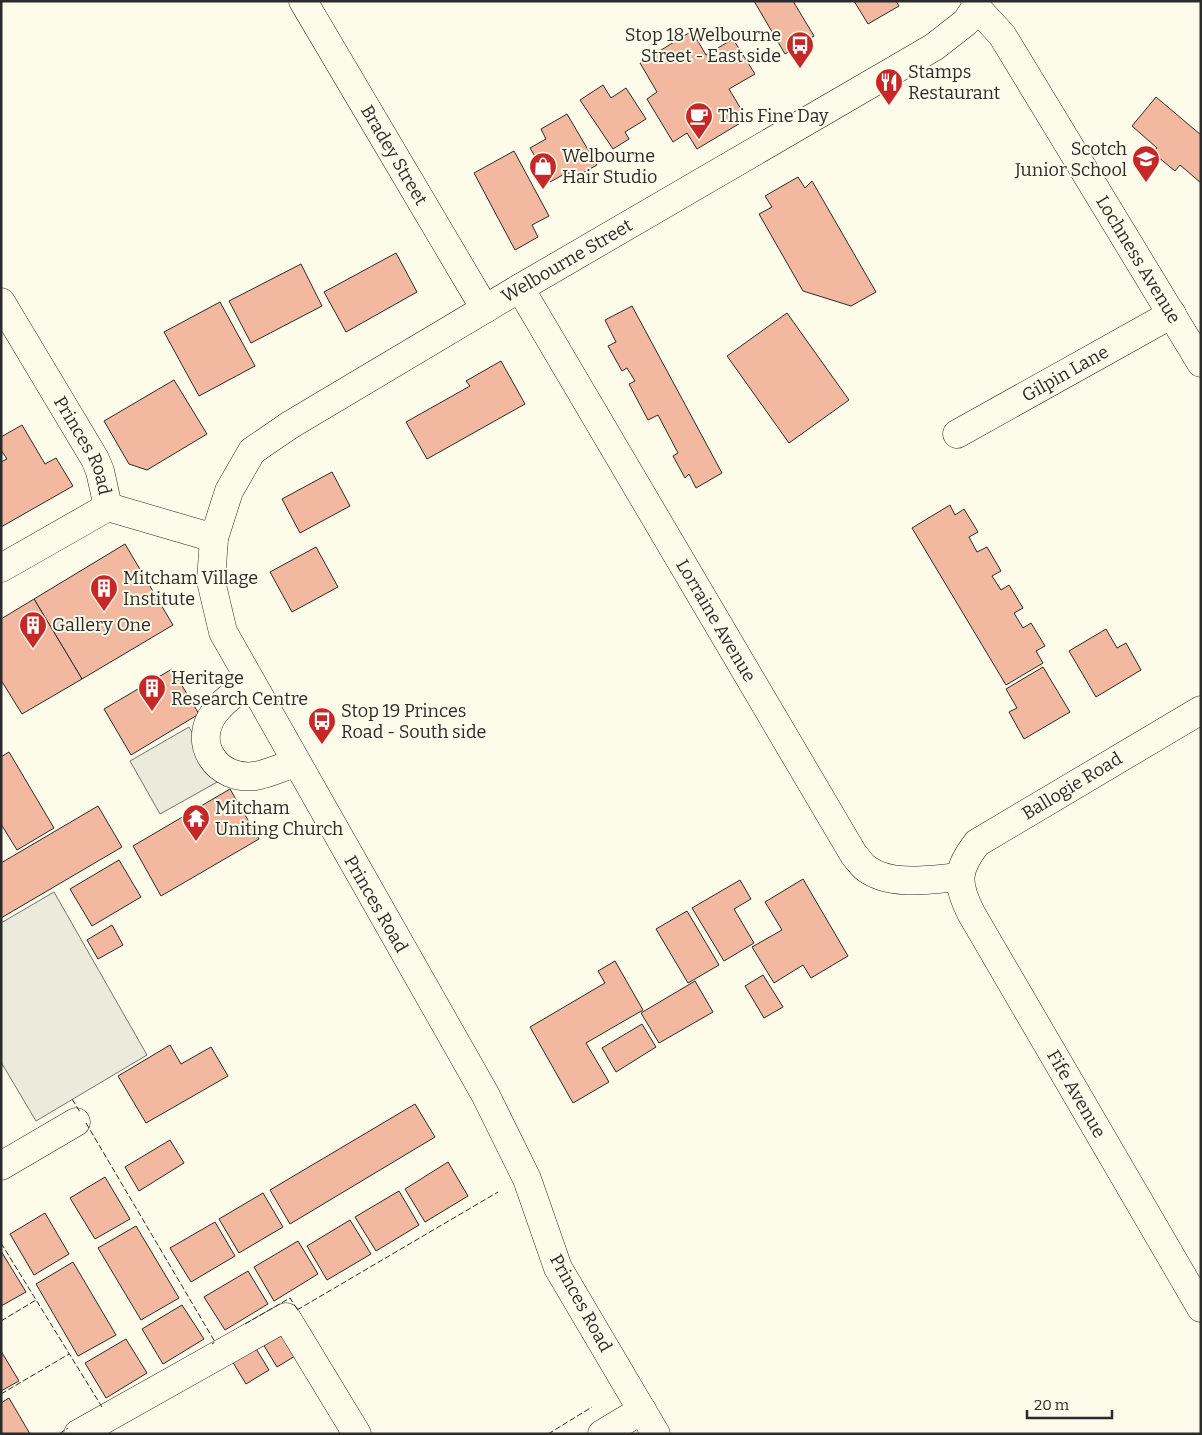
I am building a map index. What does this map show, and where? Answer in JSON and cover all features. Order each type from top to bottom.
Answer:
[{"type":"street","name":"Bradey Street","points":[[303,1],[485,309]]},
{"type":"street","name":"Welbourne Street","points":[[214,538],[229,491],[252,451],[290,425],[520,288],[934,47],[972,10]]},
{"type":"street","name":"Lochness Avenue","points":[[972,10],[1002,36],[1201,363]]},
{"type":"street","name":"Lorraine Avenue","points":[[520,288],[854,855],[867,869],[884,877],[926,880],[960,877]]},
{"type":"street","name":"Princes Road","points":[[1,302],[95,459],[100,470],[108,507],[214,538],[211,580],[222,632],[485,1094],[527,1179],[558,1268],[656,1434]]},
{"type":"street","name":"Gilpin Lane","points":[[957,434],[1172,314]]},
{"type":"street","points":[[1,568],[108,507]]},
{"type":"street","points":[[250,681],[215,712],[207,728],[204,741],[210,755],[216,765],[231,774],[255,776],[295,763]]},
{"type":"street","name":"Ballogie Road","points":[[960,877],[966,858],[977,843],[1201,710]]},
{"type":"street","name":"Fife Avenue","points":[[960,877],[961,894],[971,913],[1201,1308]]},
{"type":"street","points":[[1,1166],[76,1122]]},
{"type":"street","points":[[78,1434],[286,1317],[357,1434]]},
{"type":"street","points":[[602,1434],[642,1410]]},
{"type":"shaded area","points":[[189,727],[219,781],[160,814],[130,761]]},
{"type":"shaded area","points":[[54,892],[147,1055],[36,1121],[1,1062],[1,923]]},
{"type":"building","points":[[754,1],[793,1],[814,36],[785,54]]},
{"type":"building","points":[[854,1],[896,1],[899,6],[868,24]]},
{"type":"building","points":[[692,31],[706,55],[733,39],[755,74],[729,89],[747,119],[697,149],[687,133],[673,142],[647,99],[657,92],[640,63]]},
{"type":"building","points":[[603,85],[611,98],[626,88],[646,119],[625,132],[629,139],[613,149],[580,100]]},
{"type":"building","points":[[1156,97],[1201,135],[1201,183],[1180,165],[1175,171],[1152,152],[1157,148],[1132,126]]},
{"type":"building","points":[[567,114],[597,165],[572,179],[568,172],[550,182],[530,148],[546,139],[541,129]]},
{"type":"building","points":[[514,151],[549,216],[532,225],[538,237],[515,250],[474,173]]},
{"type":"building","points":[[798,177],[805,188],[812,181],[876,292],[851,306],[803,291],[759,214],[772,207],[765,196]]},
{"type":"building","points":[[396,253],[417,292],[346,332],[324,292]]},
{"type":"building","points":[[301,264],[322,306],[251,343],[229,301]]},
{"type":"building","points":[[220,302],[255,366],[199,396],[164,332]]},
{"type":"building","points":[[632,306],[722,473],[696,488],[689,474],[685,478],[673,456],[678,453],[658,415],[648,420],[629,384],[635,381],[627,368],[622,371],[608,346],[616,342],[605,320]]},
{"type":"building","points":[[787,313],[849,400],[789,443],[727,356]]},
{"type":"building","points":[[501,361],[525,404],[427,459],[406,422],[470,386],[466,381]]},
{"type":"building","points":[[174,380],[207,434],[147,470],[129,464],[104,421]]},
{"type":"building","points":[[22,425],[45,464],[56,458],[73,486],[1,527],[1,462],[7,459],[1,450],[1,437]]},
{"type":"building","points":[[332,472],[350,506],[300,533],[282,499]]},
{"type":"building","points":[[950,505],[955,515],[964,509],[978,532],[969,537],[977,552],[987,547],[1001,571],[992,576],[1001,590],[1009,585],[1023,608],[1014,613],[1023,628],[1031,623],[1045,646],[1036,651],[1043,663],[1006,685],[912,528]]},
{"type":"building","name":"Mitcham Village Institute","points":[[125,544],[173,625],[82,679],[34,599]]},
{"type":"building","points":[[316,547],[338,587],[292,612],[270,572]]},
{"type":"building","name":"Gallery One","points":[[34,599],[82,679],[22,714],[1,680],[1,619]]},
{"type":"building","points":[[1106,629],[1117,648],[1126,643],[1141,670],[1096,697],[1069,651]]},
{"type":"building","points":[[1043,667],[1070,712],[1024,739],[1009,712],[1017,708],[1006,689]]},
{"type":"building","name":"Heritage Research Centre","points":[[172,669],[199,714],[131,755],[104,709]]},
{"type":"building","points":[[9,752],[54,828],[17,850],[1,824],[1,757]]},
{"type":"building","name":"Mitcham Uniting Church","points":[[230,789],[259,839],[161,896],[133,846]]},
{"type":"building","points":[[98,806],[122,847],[1,918],[1,863]]},
{"type":"building","points":[[119,860],[141,897],[92,926],[70,889]]},
{"type":"building","points":[[803,879],[848,956],[811,978],[803,965],[774,983],[752,947],[782,930],[765,902]]},
{"type":"building","points":[[740,880],[751,899],[734,909],[754,943],[724,961],[692,908]]},
{"type":"building","points":[[687,911],[719,965],[688,983],[656,929]]},
{"type":"building","points":[[112,925],[123,945],[98,959],[87,940]]},
{"type":"building","points":[[615,961],[643,1010],[586,1043],[609,1082],[573,1103],[530,1027],[605,983],[598,971]]},
{"type":"building","points":[[763,975],[783,1007],[764,1018],[745,986]]},
{"type":"building","points":[[695,981],[713,1012],[659,1043],[641,1013]]},
{"type":"building","points":[[642,1024],[656,1047],[616,1072],[602,1048]]},
{"type":"building","points":[[170,1045],[181,1064],[211,1047],[228,1076],[146,1123],[118,1076]]},
{"type":"building","points":[[415,1104],[435,1137],[290,1224],[270,1190]]},
{"type":"building","points":[[170,1140],[184,1163],[139,1191],[125,1167]]},
{"type":"building","points":[[448,1162],[468,1196],[425,1222],[405,1189]]},
{"type":"building","points":[[105,1177],[130,1219],[95,1239],[70,1198]]},
{"type":"building","points":[[399,1191],[419,1225],[376,1251],[355,1217]]},
{"type":"building","points":[[263,1193],[283,1227],[239,1253],[219,1219]]},
{"type":"building","points":[[45,1213],[69,1254],[34,1275],[10,1234]]},
{"type":"building","points":[[350,1220],[371,1254],[327,1280],[307,1246]]},
{"type":"building","points":[[215,1222],[235,1256],[191,1282],[170,1248]]},
{"type":"building","points":[[136,1226],[179,1298],[141,1320],[98,1248]]},
{"type":"building","points":[[298,1241],[318,1274],[274,1301],[254,1267]]},
{"type":"building","points":[[1,1251],[26,1292],[1,1306]]},
{"type":"building","points":[[73,1262],[116,1335],[78,1356],[36,1284]]},
{"type":"building","points":[[248,1271],[268,1304],[225,1330],[204,1297]]},
{"type":"building","points":[[182,1305],[204,1339],[163,1364],[142,1329]]},
{"type":"building","points":[[286,1330],[300,1353],[277,1367],[263,1344]]},
{"type":"building","points":[[126,1339],[147,1373],[106,1398],[85,1363]]},
{"type":"building","points":[[255,1347],[269,1370],[246,1384],[232,1361]]},
{"type":"building","points":[[1,1351],[19,1381],[1,1391]]},
{"type":"building","points":[[9,1398],[30,1434],[1,1434],[1,1403]]},
{"type":"fence","points":[[72,1099],[80,1112]]},
{"type":"fence","points":[[86,1123],[215,1342],[212,1344]]},
{"type":"fence","points":[[297,1310],[498,1192]]},
{"type":"fence","points":[[1,1243],[102,1407]]},
{"type":"fence","points":[[245,1324],[290,1298],[297,1309]]},
{"type":"fence","points":[[1,1321],[36,1300]]},
{"type":"fence","points":[[1,1394],[69,1354]]},
{"type":"fence","points":[[548,1434],[592,1407]]},
{"type":"fence","points":[[59,1434],[68,1428]]},
{"type":"place","name":"Stop 18 Welbourne Street - East side","points":[[800,69]]},
{"type":"place","name":"Stamps Restaurant","points":[[889,106]]},
{"type":"place","name":"This Fine Day","points":[[699,140]]},
{"type":"place","name":"Scotch Junior School","points":[[1146,183]]},
{"type":"place","name":"Welbourne Hair Studio","points":[[543,190]]},
{"type":"place","name":"Mitcham Village Institute","points":[[104,612]]},
{"type":"place","name":"Gallery One","points":[[33,649]]},
{"type":"place","name":"Heritage Research Centre","points":[[152,712]]},
{"type":"place","name":"Stop 19 Princes Road - South side","points":[[322,745]]},
{"type":"place","name":"Mitcham Uniting Church","points":[[196,842]]}]
